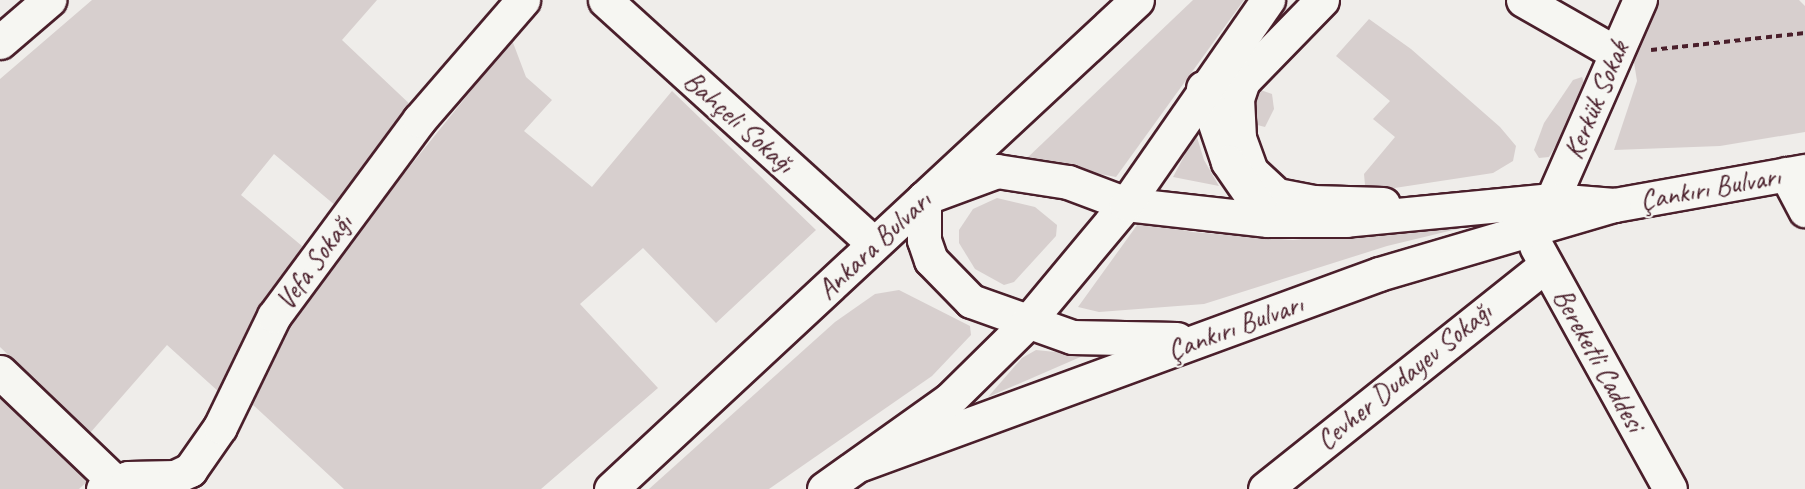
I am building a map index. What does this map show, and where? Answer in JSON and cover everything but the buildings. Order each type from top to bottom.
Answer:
[{"type":"main road","points":[[0,42],[49,0]]},
{"type":"main road","name":"Vefa Sokağı","points":[[109,485],[175,477],[200,480],[220,427],[274,316],[419,120],[523,0]]},
{"type":"main road","name":"Bahçeli Sokağı","points":[[605,0],[873,243]]},
{"type":"main road","name":"Ankara Bulvarı","points":[[611,489],[1137,0]]},
{"type":"main road","points":[[824,489],[949,400],[1026,324],[1126,204],[1203,88],[1268,0]]},
{"type":"main road","points":[[1322,0],[1256,66],[1237,98],[1239,138],[1262,186],[1294,200],[1368,205],[1555,192]]},
{"type":"main road","points":[[1524,0],[1616,53]]},
{"type":"main road","name":"Kerkük Sokak","points":[[1555,192],[1640,0]]},
{"type":"main road","points":[[1203,88],[1228,162],[1268,220]]},
{"type":"main road","name":"Çankırı Bulvarı","points":[[924,198],[967,178],[997,171],[1068,182],[1126,204],[1268,220],[1346,220],[1555,192],[1614,205]]},
{"type":"main road","points":[[1796,173],[1805,210]]},
{"type":"main road","name":"Çankırı Bulvarı","points":[[861,464],[1379,274],[1614,205],[1796,173]]},
{"type":"main road","points":[[924,198],[924,240],[938,273],[971,301],[1026,324],[1096,339],[1204,338]]},
{"type":"main road","name":"Bereketli Caddesi","points":[[1528,232],[1670,489]]},
{"type":"main road","name":"Cevher Dudayev Sokağı","points":[[1265,489],[1546,265]]},
{"type":"main road","points":[[0,372],[109,485]]},
{"type":"path","points":[[1616,53],[1805,33]]},
{"type":"shaded area","points":[[92,0],[377,0],[342,40],[415,109],[336,206],[274,154],[241,195],[302,246],[219,392],[167,345],[90,433],[0,347],[0,79]]},
{"type":"shaded area","points":[[1193,0],[1244,0],[1116,177],[1025,160]]},
{"type":"shaded area","points":[[1649,0],[1799,0],[1805,6],[1805,132],[1720,146],[1614,150],[1637,81],[1632,50]]},
{"type":"shaded area","points":[[1369,19],[1411,49],[1500,127],[1516,146],[1513,161],[1493,173],[1388,189],[1365,185],[1364,174],[1395,137],[1373,119],[1390,101],[1336,56]]},
{"type":"shaded area","points":[[512,40],[526,77],[552,100],[524,131],[592,187],[672,91],[816,230],[716,323],[643,248],[580,304],[658,388],[541,489],[344,489],[252,404],[261,374],[281,335],[348,243]]},
{"type":"shaded area","points":[[1582,77],[1586,88],[1573,116],[1549,157],[1539,158],[1534,150],[1544,123],[1573,80]]},
{"type":"shaded area","points":[[1255,88],[1272,94],[1274,109],[1265,127],[1246,122]]},
{"type":"shaded area","points":[[1196,134],[1204,160],[1219,186],[1173,177]]},
{"type":"shaded area","points":[[997,198],[1035,207],[1057,225],[1056,236],[1014,282],[1004,285],[975,269],[959,243],[959,230],[973,209]]},
{"type":"shaded area","points":[[1511,216],[1387,246],[1204,304],[1099,312],[1078,307],[1140,221],[1192,232],[1293,240]]},
{"type":"shaded area","points":[[899,290],[970,326],[971,335],[932,376],[769,489],[649,489],[835,322],[875,294]]},
{"type":"shaded area","points":[[1036,350],[1085,355],[988,397],[1022,358]]},
{"type":"shaded area","points":[[0,391],[91,478],[79,489],[0,489]]}]
